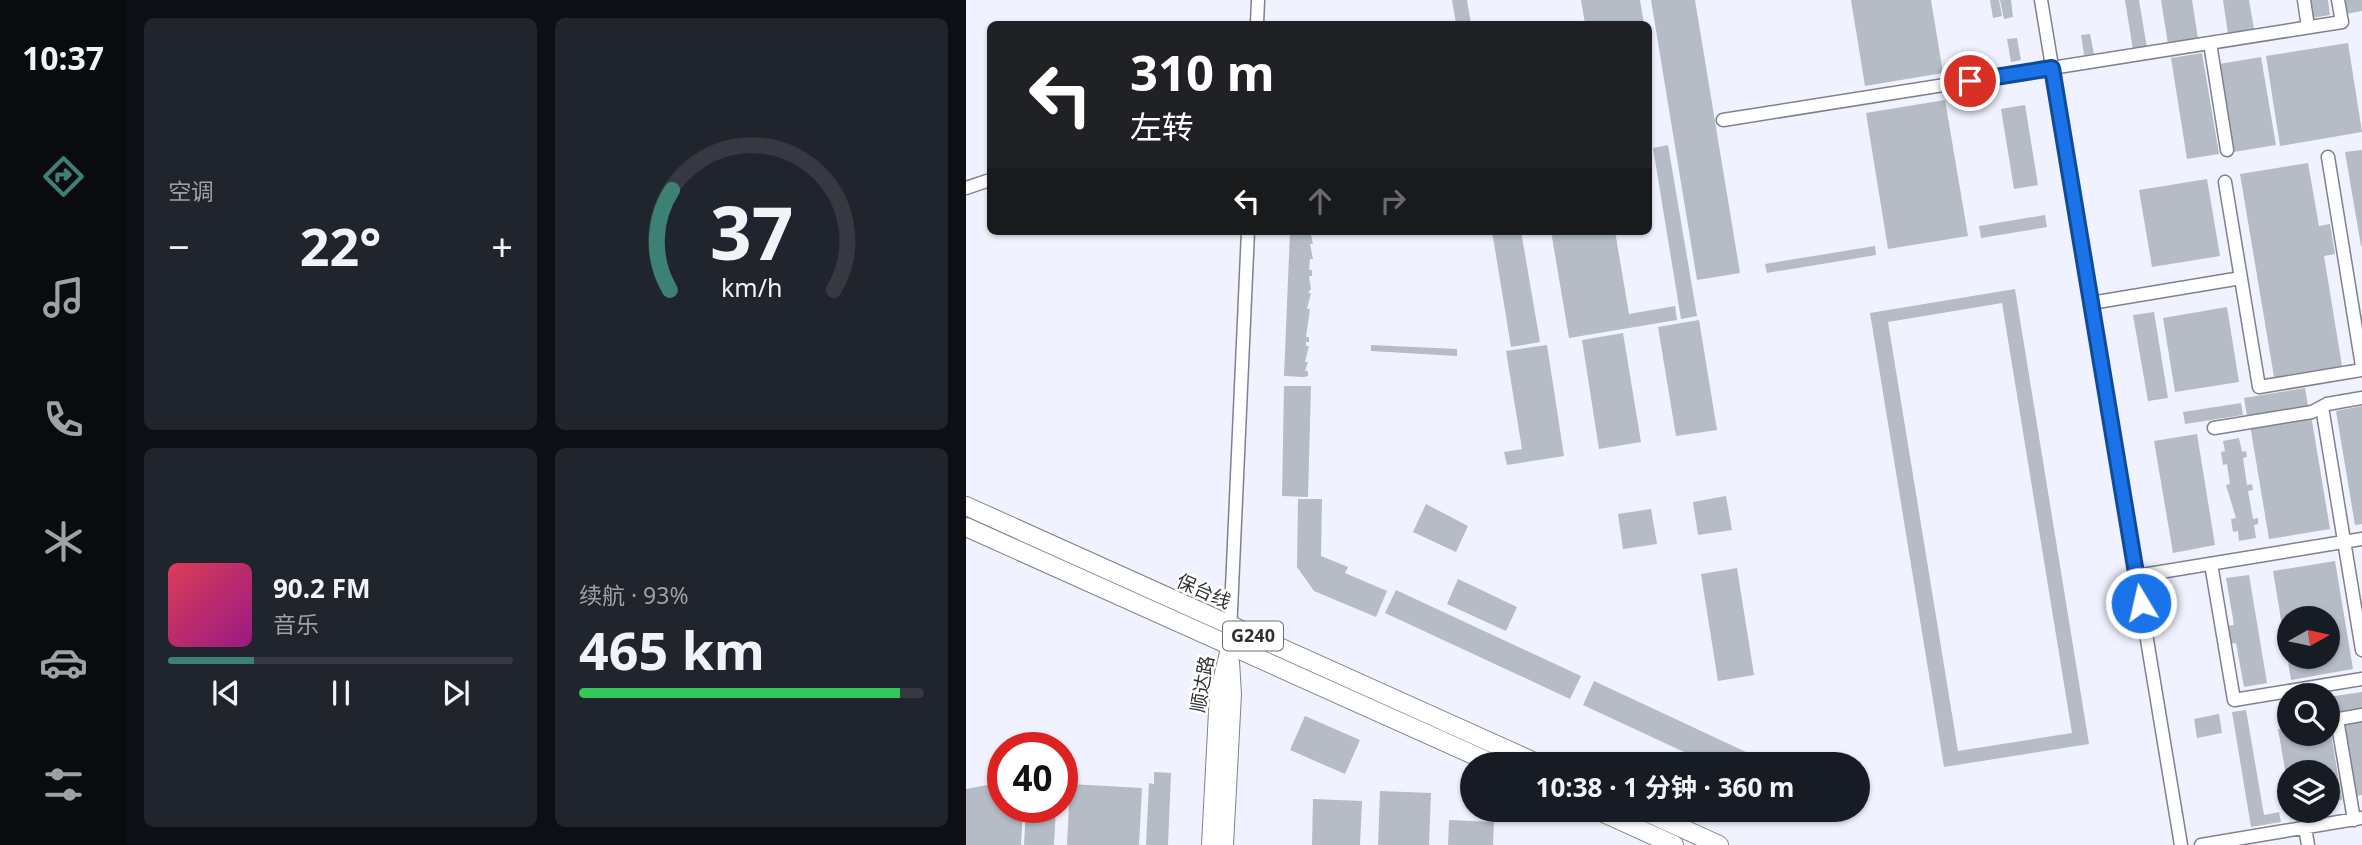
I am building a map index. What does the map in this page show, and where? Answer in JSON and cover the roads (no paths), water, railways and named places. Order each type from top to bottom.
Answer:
[{"type":"highway","name":"保台线","points":[[966,506],[1512,752]]},
{"type":"highway","name":"保台线","points":[[966,527],[1467,752]]},
{"type":"highway","points":[[1623,822],[1674,845]]},
{"type":"highway","points":[[1668,822],[1719,845]]},
{"type":"main road","name":"顺达路","points":[[1210,845],[1218,694],[1230,645]]},
{"type":"main road","name":"顺达路","points":[[1225,845],[1233,694],[1230,645]]},
{"type":"street","points":[[1257,21],[1258,0]]},
{"type":"street","points":[[2041,0],[2181,845]]},
{"type":"street","points":[[2304,0],[2308,27]]},
{"type":"street","points":[[1723,120],[2342,22],[2338,0]]},
{"type":"street","points":[[2210,43],[2227,150]]},
{"type":"street","points":[[2225,182],[2259,387],[2362,368],[2328,157]]},
{"type":"street","points":[[966,188],[987,181]]},
{"type":"street","points":[[1230,645],[1248,235]]},
{"type":"street","points":[[2091,303],[2241,278]]},
{"type":"street","points":[[2214,428],[2312,412],[2322,407],[2362,398]]},
{"type":"street","points":[[2322,407],[2362,649]]},
{"type":"street","points":[[2136,576],[2362,539]]},
{"type":"street","points":[[2211,564],[2234,700],[2362,679]]},
{"type":"street","points":[[2340,719],[2362,715]]},
{"type":"street","points":[[2201,845],[2358,819],[2339,746]]},
{"type":"street","points":[[2305,828],[2308,845]]}]
